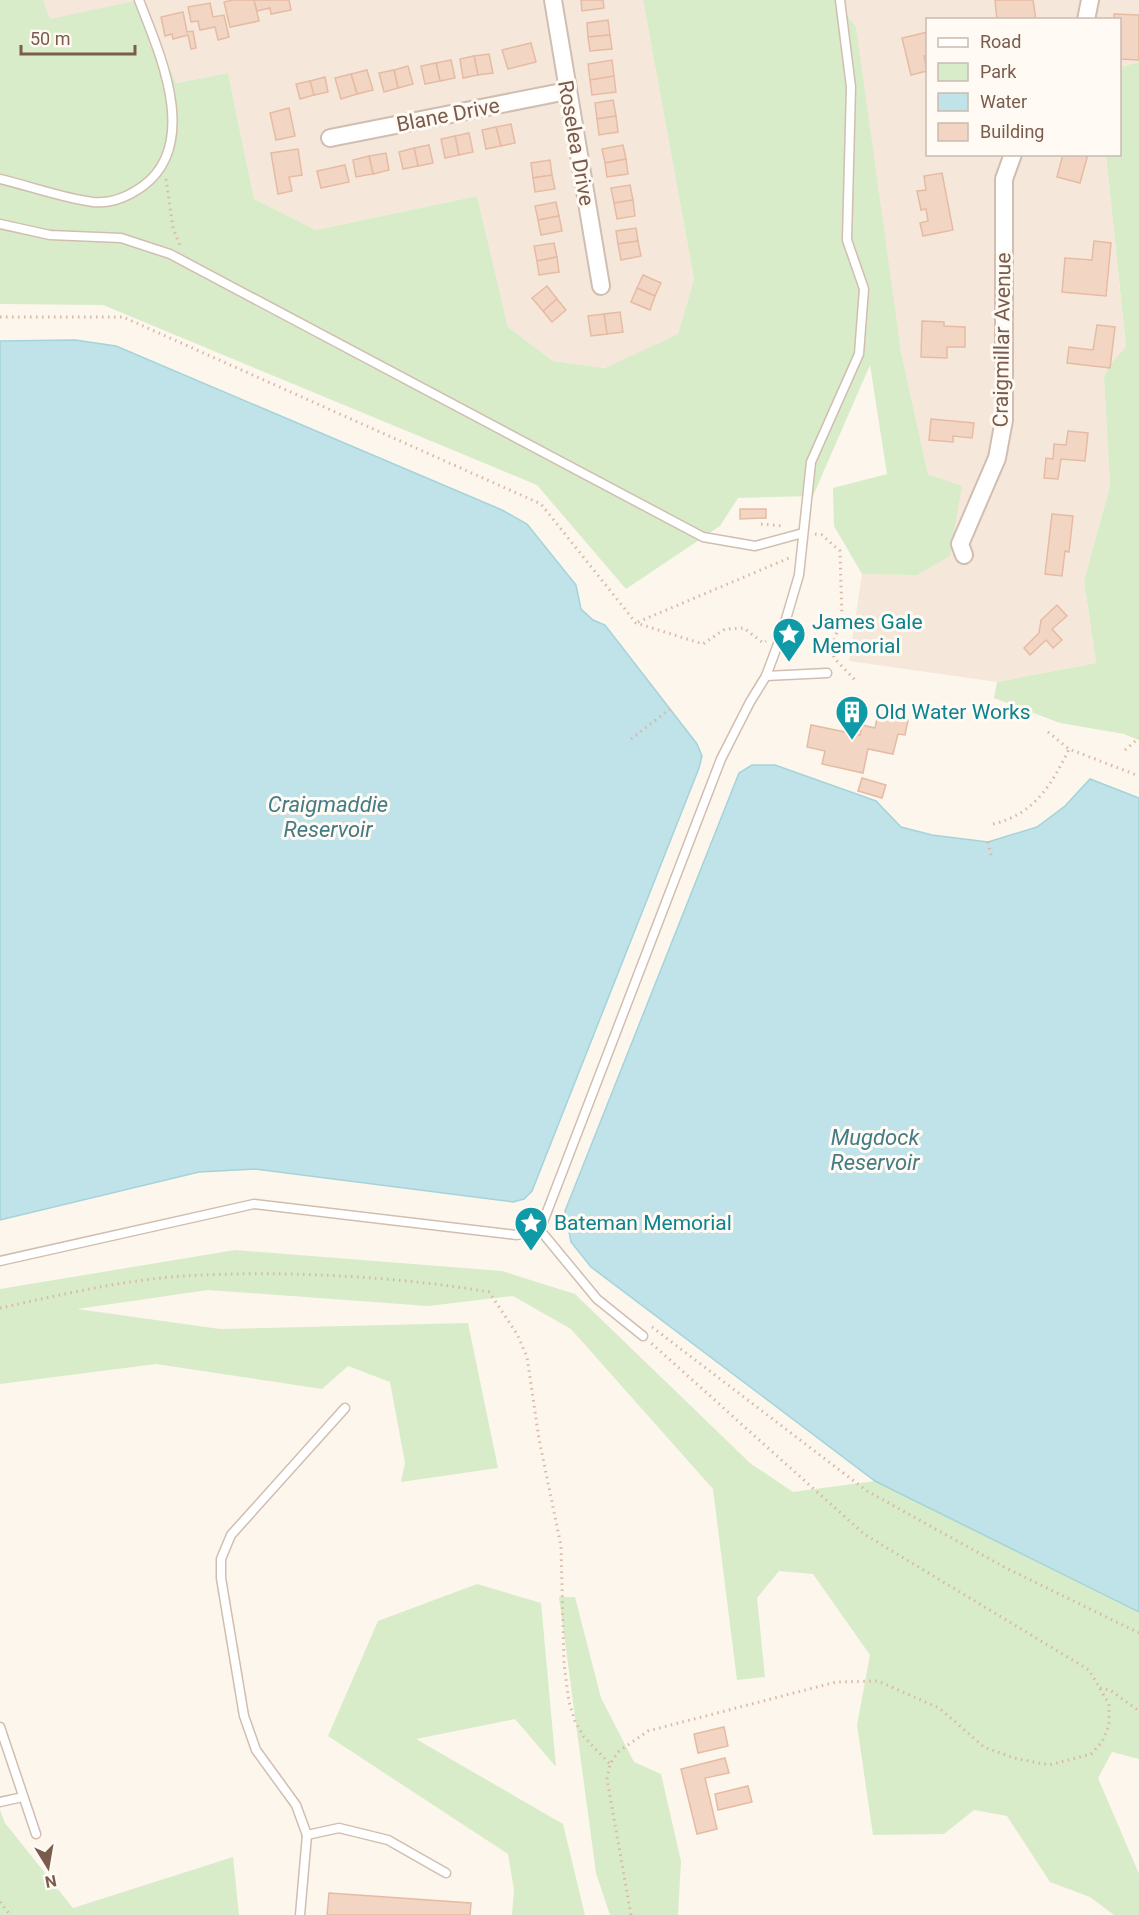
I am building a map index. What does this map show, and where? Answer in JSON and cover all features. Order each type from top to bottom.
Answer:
[{"type":"street","name":"Roselea Drive","points":[[553,0],[601,286]]},
{"type":"street","points":[[1086,18],[1090,0]]},
{"type":"street","name":"Blane Drive","points":[[330,138],[567,91]]},
{"type":"street","name":"Craigmillar Avenue","points":[[964,555],[960,544],[997,458],[1004,420],[1004,179],[1012,156]]},
{"type":"lane","points":[[0,179],[94,202],[127,198],[151,180],[166,156],[174,119],[161,53],[139,0]]},
{"type":"lane","points":[[540,1230],[721,759],[766,676],[781,636],[799,575],[811,462],[859,354],[864,289],[847,240],[851,87],[840,0]]},
{"type":"lane","points":[[0,224],[50,235],[121,238],[177,258],[703,537],[754,546],[803,533]]},
{"type":"lane","points":[[766,676],[827,673]]},
{"type":"lane","points":[[0,1261],[254,1204],[517,1235],[540,1230]]},
{"type":"lane","points":[[540,1230],[597,1299],[643,1336]]},
{"type":"lane","points":[[300,1915],[307,1835],[296,1805],[256,1750],[244,1716],[221,1578],[221,1559],[231,1535],[345,1408]]},
{"type":"lane","points":[[0,1727],[36,1834]]},
{"type":"lane","points":[[0,1802],[23,1797]]},
{"type":"lane","points":[[307,1835],[339,1828],[388,1840],[446,1873]]},
{"type":"path","points":[[166,156],[166,188],[173,228],[181,249],[177,258]]},
{"type":"path","points":[[0,317],[123,317],[541,504],[636,623],[703,644],[725,629],[744,628],[763,643],[781,636]]},
{"type":"path","points":[[761,524],[777,524],[803,533],[822,535],[840,552],[842,619],[832,645],[834,658],[856,681]]},
{"type":"path","points":[[636,623],[780,563],[801,549]]},
{"type":"path","points":[[631,739],[670,709]]},
{"type":"path","points":[[1048,732],[1069,749],[1139,776]]},
{"type":"path","points":[[1125,750],[1139,738]]},
{"type":"path","points":[[993,824],[1009,821],[1029,809],[1058,774],[1069,749]]},
{"type":"path","points":[[988,842],[992,859]]},
{"type":"path","points":[[0,1308],[80,1291],[184,1276],[296,1275],[445,1285],[489,1293],[517,1334],[527,1357],[539,1439],[561,1546],[564,1664],[569,1702],[575,1721],[584,1737],[610,1764]]},
{"type":"path","points":[[651,1327],[867,1491],[1006,1568],[1139,1633]]},
{"type":"path","points":[[631,1915],[610,1809],[607,1779],[610,1764],[618,1752],[648,1731],[836,1682],[878,1682],[939,1708],[984,1747],[1014,1758],[1049,1765],[1091,1754],[1102,1742],[1109,1725],[1110,1704],[1089,1670],[864,1534],[643,1336]]},
{"type":"path","points":[[1100,1688],[1110,1690],[1139,1711]]},
{"type":"path","points":[[0,1902],[10,1915]]},
{"type":"shaded area","points":[[43,0],[643,0],[694,279],[678,334],[606,368],[553,361],[508,327],[477,196],[316,230],[254,199],[228,73],[176,83],[49,19]]},
{"type":"shaded area","points":[[836,0],[1139,0],[1139,62],[1121,67],[1121,18],[926,18],[926,156],[1106,156],[1126,348],[1104,378],[1110,486],[1084,581],[1096,663],[997,682],[849,661],[862,574],[917,575],[962,486],[928,474],[901,352],[863,103],[856,27]]},
{"type":"green space","points":[[0,0],[43,0],[50,19],[139,0],[176,83],[228,73],[254,199],[316,230],[477,196],[508,327],[553,361],[605,368],[678,334],[694,279],[643,0],[836,0],[856,27],[901,352],[928,474],[962,486],[950,556],[917,575],[862,574],[834,526],[833,488],[887,474],[870,365],[813,496],[738,498],[720,526],[626,589],[537,485],[103,305],[0,304]]},
{"type":"green space","points":[[1139,62],[1139,740],[1124,734],[1060,723],[994,698],[997,682],[1096,663],[1084,581],[1110,486],[1104,378],[1109,366],[1126,347],[1106,156],[1121,156],[1121,67]]},
{"type":"green space","points":[[235,1250],[502,1271],[575,1294],[750,1463],[793,1492],[875,1481],[1139,1612],[1139,1759],[1112,1752],[1098,1778],[1139,1874],[1139,1915],[1114,1915],[1090,1897],[1050,1882],[1007,1816],[974,1810],[944,1834],[873,1835],[857,1725],[870,1655],[813,1574],[779,1571],[757,1598],[765,1677],[737,1680],[713,1489],[571,1329],[513,1296],[428,1306],[208,1290],[77,1309],[220,1329],[468,1323],[498,1468],[401,1482],[405,1463],[390,1382],[348,1366],[322,1389],[156,1364],[0,1384],[0,1289]]},
{"type":"green space","points":[[477,1584],[541,1603],[556,1767],[515,1719],[416,1739],[563,1824],[585,1915],[512,1915],[514,1890],[508,1854],[328,1736],[378,1621]]},
{"type":"green space","points":[[559,1597],[575,1597],[601,1698],[634,1762],[661,1774],[681,1861],[678,1915],[610,1915],[596,1873]]},
{"type":"green space","points":[[0,1810],[5,1823],[73,1908],[233,1857],[239,1915],[0,1915]]},
{"type":"water","name":"Craigmaddie Reservoir","points":[[75,340],[116,346],[502,510],[527,524],[576,585],[581,609],[593,620],[605,625],[697,744],[702,756],[699,768],[532,1191],[524,1199],[513,1202],[255,1169],[199,1172],[0,1220],[0,341]]},
{"type":"water","name":"Mugdock Reservoir","points":[[752,765],[775,765],[876,801],[901,827],[932,835],[988,842],[1037,827],[1065,806],[1090,779],[1139,798],[1139,1612],[875,1481],[591,1267],[571,1242],[565,1211],[739,773]]},
{"type":"building","points":[[254,0],[259,21],[230,27],[224,2]]},
{"type":"building","points":[[254,0],[289,0],[291,10],[271,14],[270,8],[257,11]]},
{"type":"building","points":[[581,0],[603,0],[604,8],[582,11]]},
{"type":"building","points":[[995,0],[1033,0],[1036,18],[997,18]]},
{"type":"building","points":[[210,3],[213,17],[224,15],[229,37],[218,40],[215,27],[200,30],[198,21],[191,22],[188,7]]},
{"type":"building","points":[[183,12],[187,32],[193,31],[196,48],[191,49],[188,35],[173,39],[172,34],[165,36],[161,17]]},
{"type":"building","points":[[1114,14],[1139,15],[1139,60],[1121,59],[1121,18],[1114,18]]},
{"type":"building","points":[[608,20],[610,35],[588,37],[587,23]]},
{"type":"building","points":[[926,32],[926,56],[924,56],[926,71],[911,75],[902,38]]},
{"type":"building","points":[[610,35],[612,49],[590,51],[588,37]]},
{"type":"building","points":[[531,43],[536,62],[508,69],[502,50]]},
{"type":"building","points":[[489,54],[493,73],[478,75],[474,56]]},
{"type":"building","points":[[474,56],[478,75],[463,78],[460,59]]},
{"type":"building","points":[[451,60],[455,78],[440,81],[436,63]]},
{"type":"building","points":[[612,60],[614,76],[590,80],[588,64]]},
{"type":"building","points":[[436,63],[440,81],[425,84],[421,66]]},
{"type":"building","points":[[408,66],[413,84],[398,88],[394,70]]},
{"type":"building","points":[[367,70],[373,90],[357,94],[351,74]]},
{"type":"building","points":[[394,70],[398,88],[384,92],[379,73]]},
{"type":"building","points":[[351,74],[357,94],[341,99],[335,78]]},
{"type":"building","points":[[614,76],[616,92],[592,95],[590,80]]},
{"type":"building","points":[[325,77],[328,92],[314,95],[310,81]]},
{"type":"building","points":[[310,81],[314,95],[300,99],[296,84]]},
{"type":"building","points":[[613,100],[616,116],[597,119],[595,103]]},
{"type":"building","points":[[289,108],[295,136],[276,140],[270,113]]},
{"type":"building","points":[[616,116],[618,132],[599,135],[597,119]]},
{"type":"building","points":[[511,124],[515,143],[501,146],[496,127]]},
{"type":"building","points":[[496,127],[501,146],[486,149],[482,130]]},
{"type":"building","points":[[469,133],[473,152],[459,155],[455,136]]},
{"type":"building","points":[[455,136],[459,155],[445,158],[441,139]]},
{"type":"building","points":[[429,145],[433,163],[418,166],[414,148]]},
{"type":"building","points":[[623,145],[626,159],[605,163],[602,149]]},
{"type":"building","points":[[414,148],[418,166],[403,169],[399,152]]},
{"type":"building","points":[[298,149],[302,175],[289,177],[292,191],[278,194],[271,153]]},
{"type":"building","points":[[386,153],[389,170],[373,174],[369,156]]},
{"type":"building","points":[[369,156],[373,174],[356,177],[353,160]]},
{"type":"building","points":[[1062,156],[1087,156],[1080,183],[1057,177]]},
{"type":"building","points":[[626,159],[628,174],[607,177],[605,163]]},
{"type":"building","points":[[550,160],[552,175],[533,178],[531,163]]},
{"type":"building","points":[[345,165],[349,182],[321,188],[317,171]]},
{"type":"building","points":[[942,173],[953,230],[923,236],[920,223],[928,221],[926,209],[921,210],[917,191],[926,190],[924,176]]},
{"type":"building","points":[[552,175],[555,189],[535,192],[533,178]]},
{"type":"building","points":[[630,185],[633,200],[614,203],[611,188]]},
{"type":"building","points":[[633,200],[635,216],[617,219],[614,203]]},
{"type":"building","points":[[556,202],[559,216],[538,220],[535,206]]},
{"type":"building","points":[[559,216],[562,231],[541,235],[538,220]]},
{"type":"building","points":[[636,228],[638,241],[618,244],[616,231]]},
{"type":"building","points":[[638,241],[641,256],[621,260],[618,244]]},
{"type":"building","points":[[1094,241],[1111,243],[1106,296],[1062,292],[1065,258],[1092,260]]},
{"type":"building","points":[[554,243],[557,257],[537,261],[534,246]]},
{"type":"building","points":[[557,257],[559,272],[539,275],[537,261]]},
{"type":"building","points":[[643,275],[661,283],[655,296],[637,288]]},
{"type":"building","points":[[547,286],[557,299],[543,311],[532,298]]},
{"type":"building","points":[[637,288],[655,296],[650,310],[631,302]]},
{"type":"building","points":[[557,299],[566,310],[552,322],[543,311]]},
{"type":"building","points":[[620,312],[623,332],[607,334],[604,314]]},
{"type":"building","points":[[604,314],[607,334],[591,336],[588,316]]},
{"type":"building","points":[[922,321],[944,322],[944,326],[965,327],[965,347],[947,347],[947,358],[921,357]]},
{"type":"building","points":[[1097,325],[1115,327],[1110,368],[1067,363],[1069,347],[1093,350]]},
{"type":"building","points":[[931,419],[974,423],[972,438],[953,436],[953,442],[929,440]]},
{"type":"building","points":[[1068,431],[1088,433],[1085,461],[1061,459],[1058,479],[1044,478],[1046,458],[1053,459],[1054,444],[1066,445]]},
{"type":"building","points":[[740,509],[766,509],[766,518],[740,519]]},
{"type":"building","points":[[1052,514],[1073,516],[1069,552],[1065,551],[1062,576],[1045,574]]},
{"type":"building","points":[[1057,605],[1067,616],[1052,629],[1062,640],[1053,648],[1046,640],[1030,655],[1024,648],[1039,633],[1041,620]]},
{"type":"building","name":"Old Water Works","points":[[878,714],[908,720],[905,735],[898,734],[893,754],[868,749],[863,773],[822,764],[825,751],[807,747],[811,725],[860,735],[862,725],[875,728]]},
{"type":"building","points":[[862,778],[886,785],[882,798],[858,791]]},
{"type":"building","points":[[724,1727],[728,1746],[698,1753],[694,1734]]},
{"type":"building","points":[[725,1758],[729,1773],[705,1778],[717,1829],[697,1834],[681,1769]]},
{"type":"building","points":[[748,1786],[752,1802],[718,1810],[715,1794]]},
{"type":"building","points":[[329,1893],[471,1903],[470,1915],[327,1915]]},
{"type":"place","name":"James Gale Memorial","points":[[789,663]]},
{"type":"place","name":"Old Water Works","points":[[852,741]]},
{"type":"place","name":"Bateman Memorial","points":[[531,1252]]}]
